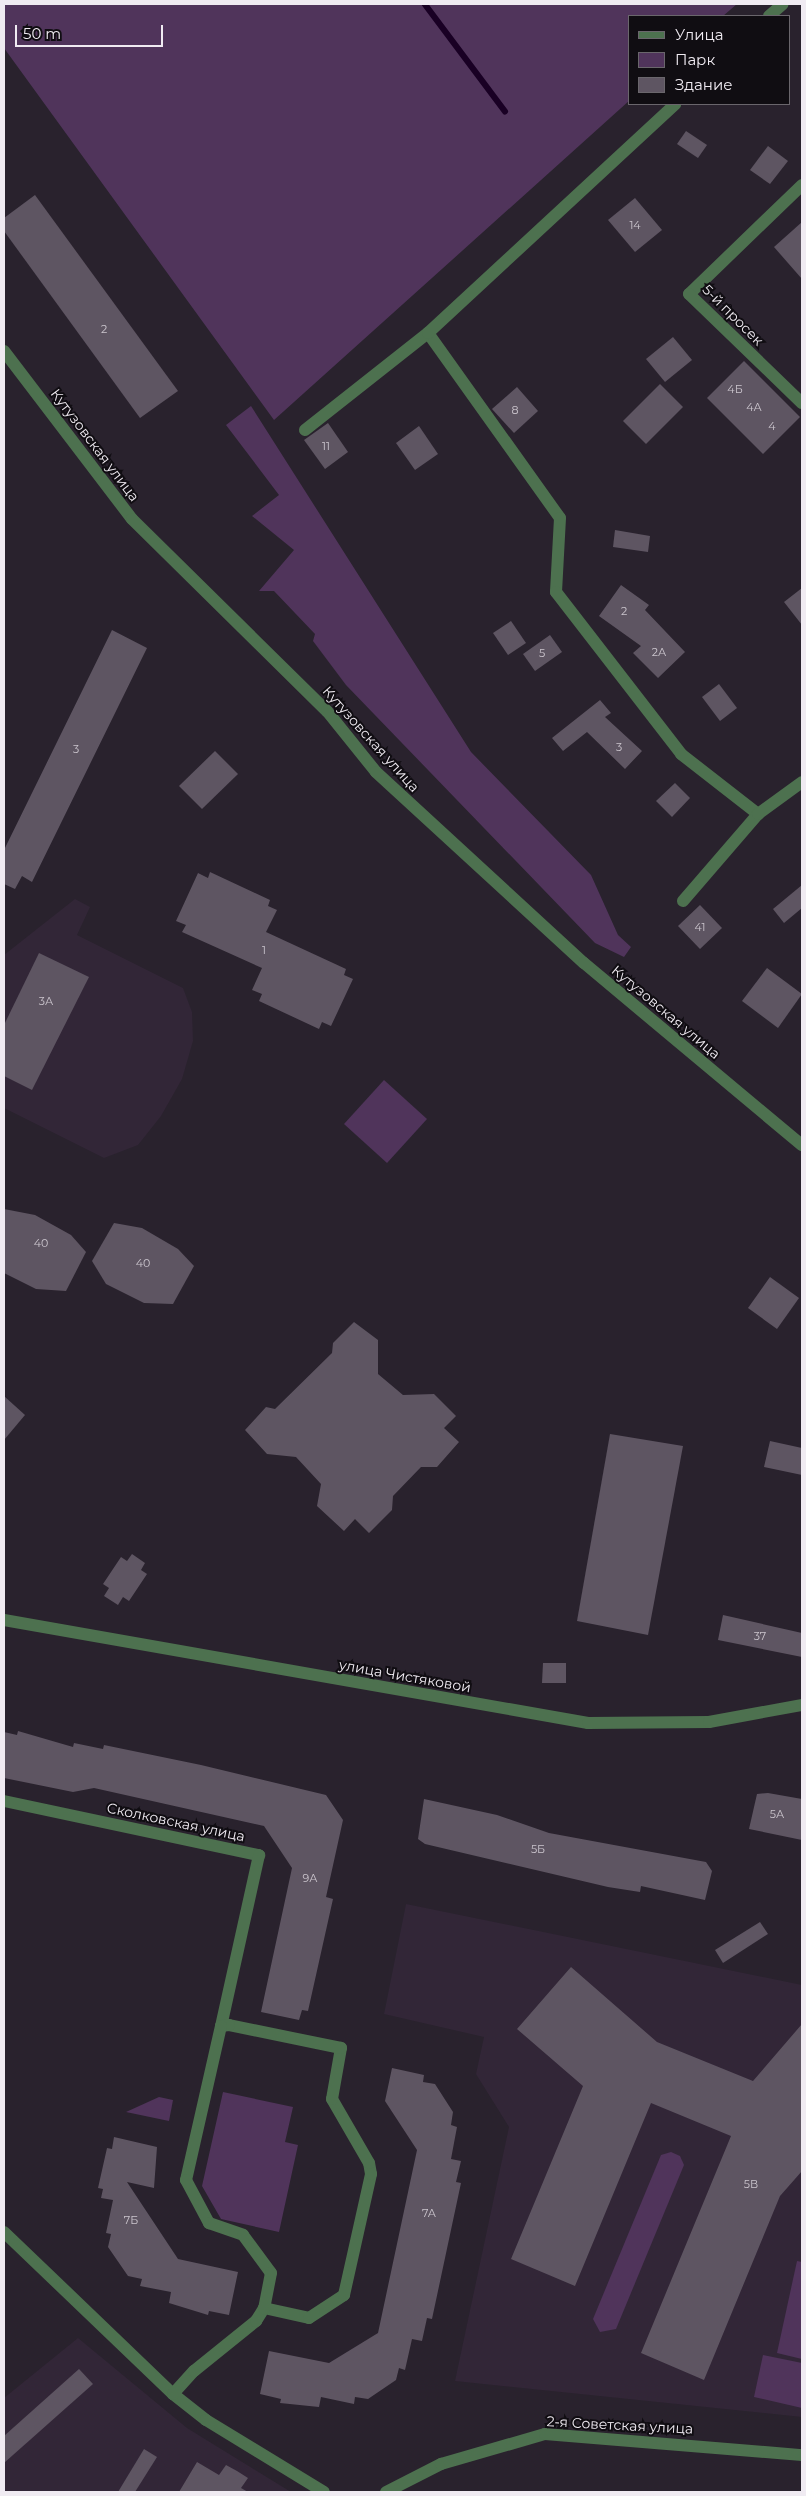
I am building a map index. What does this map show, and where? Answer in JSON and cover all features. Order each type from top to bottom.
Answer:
[{"type":"street","points":[[770,15],[783,4]]},
{"type":"street","points":[[305,430],[428,332],[674,105]]},
{"type":"street","name":"5-й просек","points":[[802,185],[689,294],[802,403]]},
{"type":"street","points":[[428,332],[560,518],[556,592],[681,754],[758,814]]},
{"type":"street","name":"Кутузовская улица","points":[[4,351],[132,519],[328,711],[383,778],[584,963],[802,1145]]},
{"type":"street","points":[[683,901],[758,814],[802,782]]},
{"type":"street","name":"улица Чистяковой","points":[[4,1620],[588,1723],[708,1722],[802,1705]]},
{"type":"street","name":"Сколковская улица","points":[[4,1801],[259,1855],[186,2180],[209,2223],[243,2235],[271,2273],[264,2308],[256,2321],[194,2371],[173,2394]]},
{"type":"street","points":[[221,2026],[341,2048],[332,2099],[371,2169],[344,2295],[309,2318],[264,2308]]},
{"type":"street","points":[[4,2232],[173,2394],[206,2420],[324,2492]]},
{"type":"street","name":"2-я Советская улица","points":[[386,2492],[441,2464],[545,2434],[802,2455]]},
{"type":"shaded area","points":[[75,899],[90,907],[77,935],[183,988],[192,1012],[193,1041],[182,1079],[161,1116],[138,1145],[104,1158],[4,1108],[4,955]]},
{"type":"shaded area","points":[[406,1904],[802,1985],[802,2417],[455,2381],[509,2127],[476,2074],[484,2037],[384,2014]]},
{"type":"shaded area","points":[[78,2338],[187,2428],[291,2492],[4,2492],[4,2398]]},
{"type":"green space","points":[[4,4],[737,4],[724,15],[628,15],[628,102],[274,420],[4,48]]},
{"type":"green space","points":[[251,406],[471,752],[591,875],[618,935],[631,947],[624,957],[595,943],[346,685],[313,641],[315,634],[274,591],[259,591],[294,550],[252,516],[279,495],[226,425]]},
{"type":"green space","points":[[384,1080],[427,1119],[387,1163],[344,1124]]},
{"type":"green space","points":[[223,2092],[293,2107],[285,2142],[298,2145],[279,2232],[221,2219],[202,2186]]},
{"type":"green space","points":[[159,2097],[173,2100],[169,2121],[126,2112]]},
{"type":"green space","points":[[671,2152],[680,2156],[684,2165],[616,2329],[600,2332],[593,2319],[661,2155]]},
{"type":"green space","points":[[797,2261],[802,2262],[802,2359],[777,2353]]},
{"type":"green space","points":[[763,2355],[802,2363],[802,2408],[754,2397]]},
{"type":"building","points":[[686,131],[707,145],[698,158],[677,144]]},
{"type":"building","points":[[768,146],[788,161],[770,184],[750,170]]},
{"type":"building","points":[[35,195],[178,391],[140,418],[4,231],[4,218]]},
{"type":"building","points":[[635,198],[662,230],[635,252],[608,220]]},
{"type":"building","points":[[802,222],[802,279],[774,247]]},
{"type":"building","points":[[673,337],[692,360],[665,382],[646,359]]},
{"type":"building","points":[[744,361],[800,417],[763,454],[707,398]]},
{"type":"building","points":[[660,384],[683,407],[646,444],[623,421]]},
{"type":"building","points":[[517,387],[538,411],[514,433],[492,409]]},
{"type":"building","points":[[328,423],[348,452],[325,469],[304,440]]},
{"type":"building","points":[[419,426],[438,454],[415,470],[396,443]]},
{"type":"building","points":[[615,530],[650,536],[648,552],[613,547]]},
{"type":"building","points":[[621,585],[649,605],[645,610],[685,652],[658,678],[633,653],[641,646],[599,616]]},
{"type":"building","points":[[802,588],[802,625],[784,602]]},
{"type":"building","points":[[511,621],[526,643],[508,655],[493,633]]},
{"type":"building","points":[[112,630],[147,648],[32,882],[22,876],[15,889],[4,884],[4,850]]},
{"type":"building","points":[[550,635],[562,652],[535,671],[523,654]]},
{"type":"building","points":[[719,684],[737,708],[720,721],[702,697]]},
{"type":"building","points":[[600,700],[611,713],[605,717],[642,751],[625,769],[587,732],[563,751],[552,738]]},
{"type":"building","points":[[215,751],[238,774],[202,809],[179,786]]},
{"type":"building","points":[[675,783],[690,798],[672,817],[656,801]]},
{"type":"building","points":[[210,872],[270,900],[268,906],[277,910],[266,932],[346,969],[344,975],[353,979],[331,1026],[322,1022],[319,1029],[259,1001],[262,994],[252,990],[262,968],[182,932],[186,925],[176,921],[198,873],[208,878]]},
{"type":"building","points":[[802,885],[802,908],[784,923],[773,909]]},
{"type":"building","points":[[700,905],[722,928],[700,949],[678,926]]},
{"type":"building","points":[[39,953],[89,977],[32,1090],[4,1076],[4,1025]]},
{"type":"building","points":[[767,968],[802,994],[778,1028],[742,1001]]},
{"type":"building","points":[[4,1209],[35,1215],[71,1235],[86,1252],[66,1291],[36,1289],[4,1273]]},
{"type":"building","points":[[114,1223],[142,1228],[178,1249],[194,1266],[173,1304],[144,1303],[106,1284],[92,1261]]},
{"type":"building","points":[[770,1277],[799,1298],[777,1329],[748,1308]]},
{"type":"building","points":[[354,1322],[378,1340],[378,1374],[403,1395],[434,1394],[456,1416],[444,1428],[459,1442],[437,1467],[421,1467],[393,1496],[392,1510],[369,1533],[355,1519],[344,1531],[317,1506],[321,1484],[296,1457],[267,1454],[245,1430],[266,1407],[275,1409],[332,1353],[333,1343]]},
{"type":"building","points":[[4,1396],[25,1415],[4,1440]]},
{"type":"building","points":[[610,1434],[683,1446],[648,1635],[577,1621]]},
{"type":"building","points":[[770,1441],[802,1448],[802,1475],[764,1467]]},
{"type":"building","points":[[132,1554],[145,1563],[141,1570],[147,1574],[129,1601],[123,1597],[118,1605],[104,1596],[109,1588],[103,1584],[121,1557],[127,1561]]},
{"type":"building","points":[[723,1615],[802,1633],[802,1657],[718,1640]]},
{"type":"building","points":[[543,1663],[566,1663],[566,1683],[542,1683]]},
{"type":"building","points":[[18,1731],[73,1747],[74,1743],[103,1749],[104,1745],[201,1765],[326,1795],[343,1820],[326,1897],[333,1899],[308,2011],[302,2010],[299,2020],[261,2012],[292,1868],[264,1826],[94,1788],[73,1792],[4,1778],[4,1732],[17,1735]]},
{"type":"building","points":[[768,1793],[802,1799],[802,1840],[749,1829],[757,1794]]},
{"type":"building","points":[[424,1799],[497,1815],[549,1833],[706,1862],[712,1871],[705,1900],[641,1886],[640,1892],[608,1887],[425,1844],[418,1839]]},
{"type":"building","points":[[760,1922],[768,1934],[723,1963],[715,1950]]},
{"type":"building","points":[[571,1967],[657,2042],[753,2081],[802,2024],[802,2171],[780,2196],[704,2380],[641,2353],[731,2136],[651,2103],[575,2286],[511,2259],[583,2086],[517,2029]]},
{"type":"building","points":[[392,2068],[424,2075],[423,2082],[435,2084],[453,2112],[451,2125],[457,2127],[451,2159],[461,2161],[456,2182],[461,2183],[432,2319],[427,2318],[422,2341],[412,2339],[405,2370],[399,2368],[396,2380],[368,2399],[355,2397],[354,2404],[321,2397],[319,2407],[280,2403],[281,2399],[260,2394],[269,2351],[329,2363],[378,2333],[417,2150],[385,2101]]},
{"type":"building","points":[[114,2137],[157,2147],[154,2188],[127,2182],[178,2259],[238,2272],[229,2315],[209,2311],[208,2315],[169,2303],[171,2292],[140,2286],[142,2279],[128,2276],[108,2247],[111,2234],[106,2233],[113,2200],[101,2198],[103,2189],[98,2188],[107,2148],[112,2149]]},
{"type":"building","points":[[79,2369],[93,2384],[4,2463],[4,2436]]},
{"type":"building","points":[[144,2449],[157,2457],[135,2492],[118,2492]]},
{"type":"building","points":[[197,2462],[219,2475],[226,2465],[237,2471],[248,2478],[241,2488],[248,2492],[179,2492]]},
{"type":"waterway","points":[[425,4],[505,111]]}]
